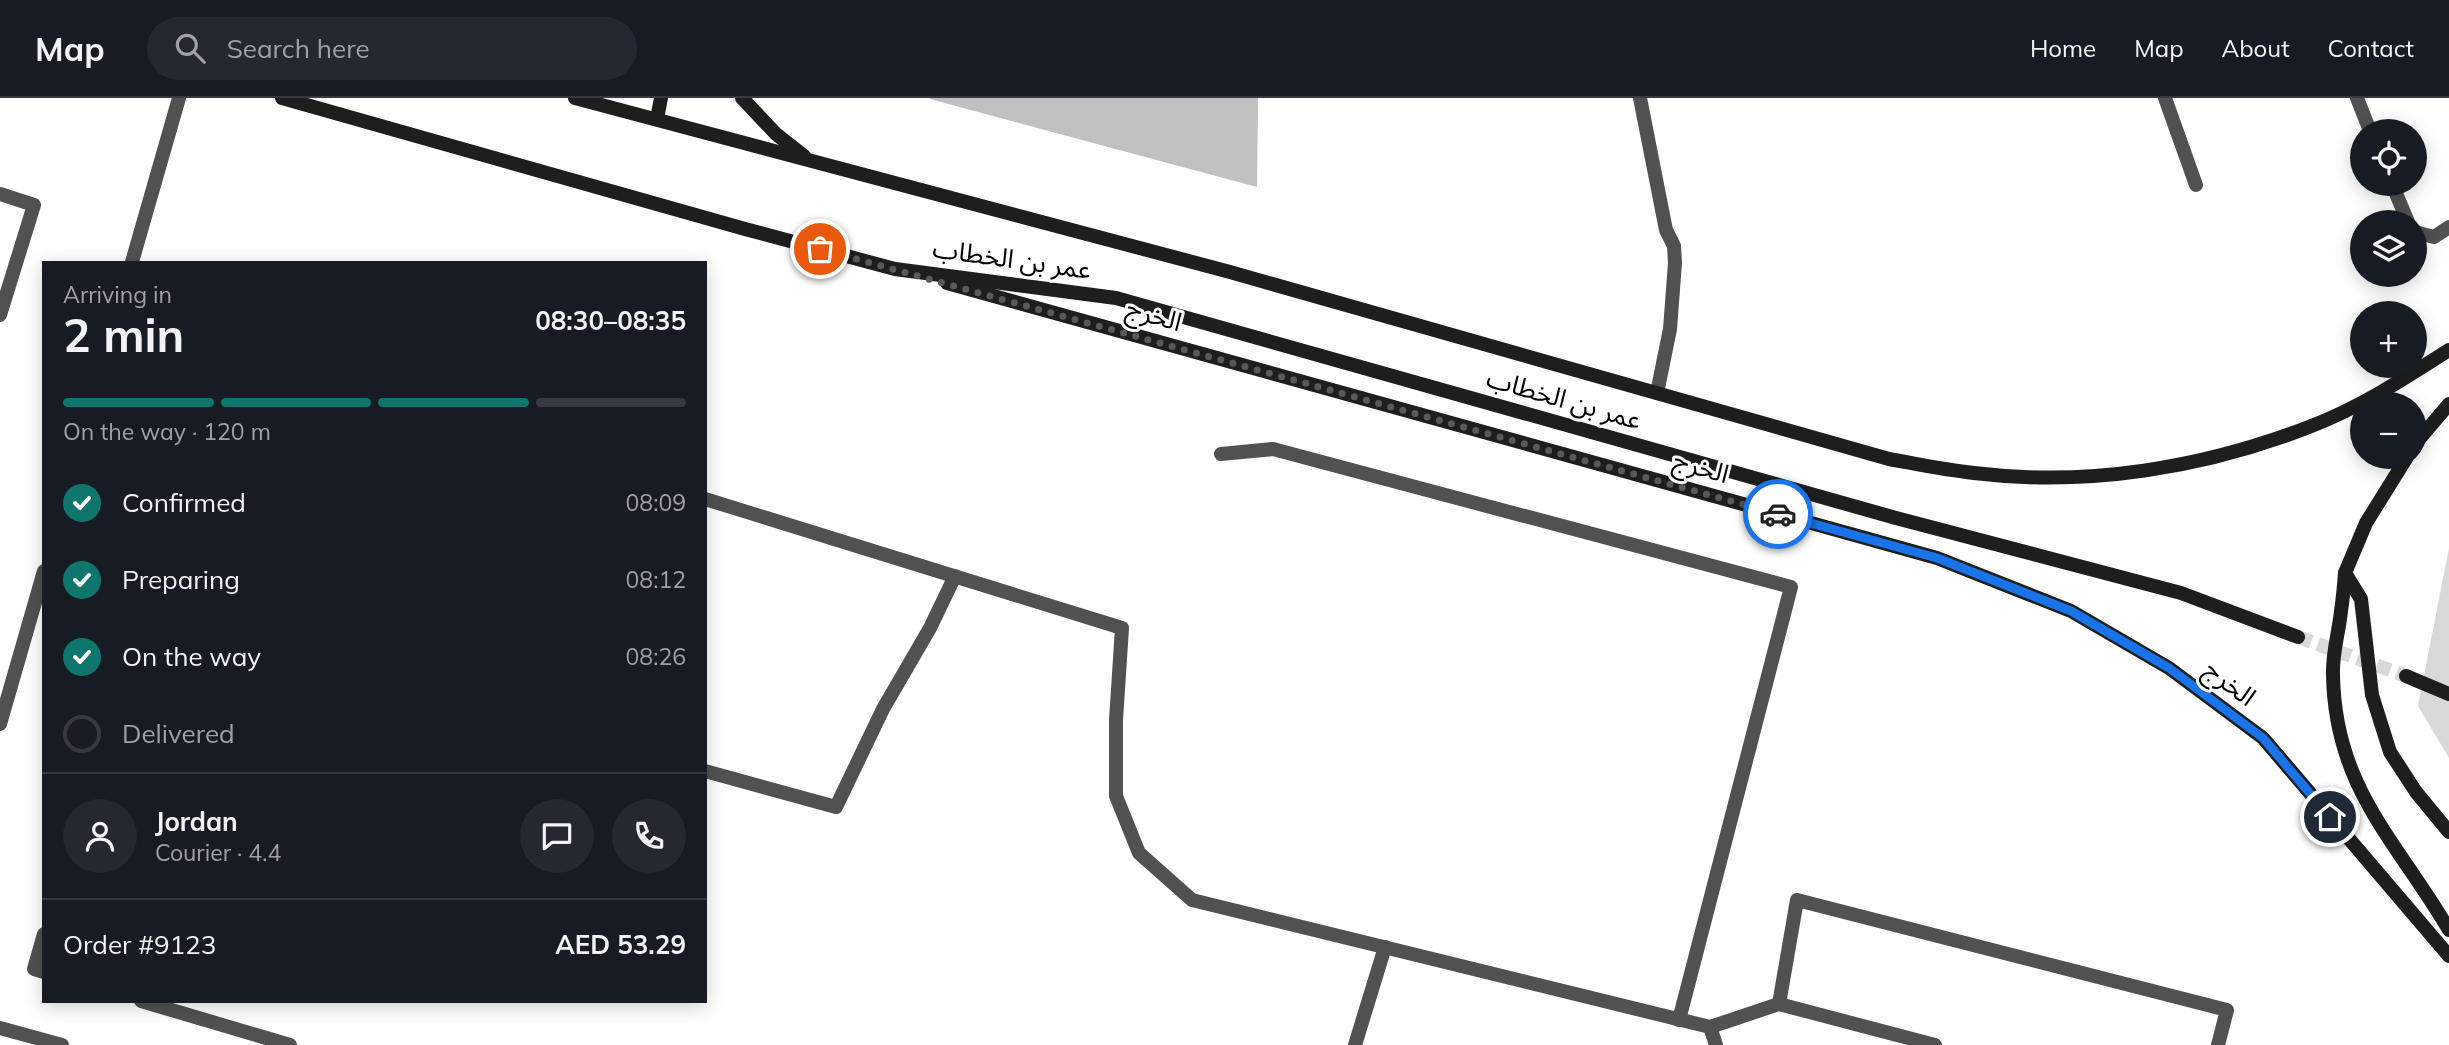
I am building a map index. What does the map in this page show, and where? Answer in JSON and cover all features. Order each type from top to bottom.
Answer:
[{"type":"main road","name":"عمر بن الخطاب","points":[[282,98],[895,269],[1116,298],[1896,518],[2181,593],[2298,637]]},
{"type":"main road","points":[[575,98],[1217,269],[1889,459],[1974,474],[2060,478],[2146,471],[2230,454],[2311,427],[2388,389],[2449,350]]},
{"type":"main road","points":[[657,119],[661,98]]},
{"type":"main road","points":[[742,98],[776,134],[810,161]]},
{"type":"main road","name":"الخرج","points":[[895,269],[1937,558],[2071,611],[2169,668],[2263,738],[2449,956]]},
{"type":"main road","points":[[2427,430],[2449,404]]},
{"type":"main road","points":[[2400,469],[2366,523],[2345,573],[2333,672],[2336,723],[2347,763],[2363,797],[2388,840],[2449,930]]},
{"type":"main road","points":[[2345,573],[2361,599],[2372,695],[2390,752],[2416,792],[2449,832]]},
{"type":"main road","points":[[2406,676],[2449,694]]},
{"type":"street","points":[[132,261],[179,98]]},
{"type":"street","points":[[1640,98],[1666,230],[1674,246],[1675,263],[1670,329],[1657,393]]},
{"type":"street","points":[[2165,98],[2196,185]]},
{"type":"street","points":[[2357,98],[2365,119]]},
{"type":"street","points":[[0,194],[34,205],[0,315]]},
{"type":"street","points":[[2427,236],[2434,237],[2449,227]]},
{"type":"street","points":[[1220,454],[1273,449],[1791,587],[1679,1020]]},
{"type":"street","points":[[707,500],[1122,628],[1116,720],[1116,796],[1139,853],[1192,900],[1710,1027],[1779,1004],[1935,1045]]},
{"type":"street","points":[[707,772],[836,807],[883,709],[930,628],[955,576]]},
{"type":"street","points":[[0,724],[42,578]]},
{"type":"street","points":[[1779,1004],[1797,900],[2227,1010],[2218,1045]]},
{"type":"street","points":[[42,941],[34,969],[42,971]]},
{"type":"street","points":[[1355,1045],[1385,947]]},
{"type":"street","points":[[148,1003],[290,1045]]},
{"type":"street","points":[[1710,1027],[1716,1045]]},
{"type":"street","points":[[0,1028],[62,1045]]},
{"type":"shaded area","points":[[2449,548],[2449,758],[2418,706]]},
{"type":"building","points":[[930,98],[1258,98],[1257,187],[930,99]]},
{"type":"tunnel","points":[[2298,637],[2406,676]]},
{"type":"way so far","points":[[820,249],[1778,514]]},
{"type":"route","points":[[1778,514],[1937,558],[2071,611],[2169,668],[2263,738],[2330,817]]}]
